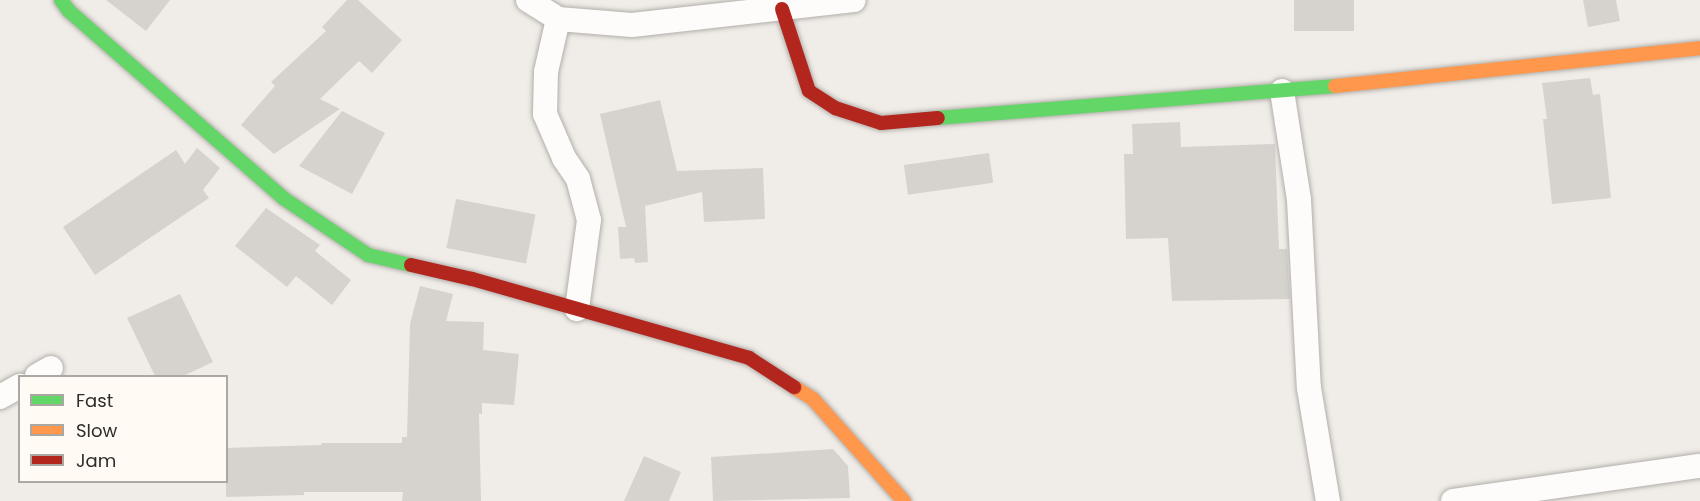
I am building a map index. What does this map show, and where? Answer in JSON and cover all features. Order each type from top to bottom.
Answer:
[{"type":"street","points":[[61,0],[69,11],[283,198],[368,255],[472,279],[749,358],[813,399],[904,501]]},
{"type":"street","points":[[528,0],[558,19],[632,25],[854,0]]},
{"type":"street","points":[[782,9],[809,91],[835,108],[881,123],[1282,91],[1700,48]]},
{"type":"street","points":[[558,19],[546,72],[545,114],[564,158],[578,179],[589,220],[577,309]]},
{"type":"street","points":[[1282,91],[1299,200],[1309,388],[1328,501]]},
{"type":"street","points":[[0,397],[18,387]]},
{"type":"street","points":[[1453,501],[1700,466]]},
{"type":"building","points":[[106,0],[170,0],[146,31]]},
{"type":"building","points":[[347,0],[358,0],[402,40],[372,73],[359,61],[320,99],[340,109],[274,154],[241,125],[275,86],[271,82],[326,31],[322,27]]},
{"type":"building","points":[[1294,0],[1354,0],[1354,31],[1294,31]]},
{"type":"building","points":[[1583,0],[1616,0],[1620,21],[1588,27]]},
{"type":"building","points":[[1590,78],[1593,95],[1600,94],[1611,198],[1552,204],[1543,119],[1547,119],[1542,83]]},
{"type":"building","points":[[660,100],[677,171],[763,168],[765,219],[704,222],[702,192],[645,206],[648,262],[635,263],[634,258],[620,259],[618,227],[626,227],[600,114]]},
{"type":"building","points":[[342,111],[385,133],[352,194],[299,166]]},
{"type":"building","points":[[1180,122],[1181,147],[1275,144],[1279,249],[1287,249],[1290,299],[1172,301],[1168,238],[1126,239],[1124,154],[1133,154],[1132,124]]},
{"type":"building","points":[[197,148],[220,168],[203,190],[209,198],[95,275],[63,227],[176,150],[185,164]]},
{"type":"building","points":[[989,153],[993,183],[908,195],[904,165]]},
{"type":"building","points":[[456,199],[536,214],[526,264],[446,248]]},
{"type":"building","points":[[266,208],[320,245],[315,251],[351,280],[332,305],[296,276],[287,287],[235,246]]},
{"type":"building","points":[[420,286],[453,294],[446,321],[484,322],[483,350],[519,354],[514,405],[482,403],[482,414],[479,414],[481,501],[402,501],[403,492],[304,492],[304,495],[226,497],[228,448],[321,445],[322,443],[402,443],[402,437],[407,437],[410,324]]},
{"type":"building","points":[[180,294],[213,362],[185,375],[155,375],[127,318]]},
{"type":"building","points":[[833,449],[848,466],[850,498],[713,501],[711,457]]},
{"type":"building","points":[[644,456],[681,472],[669,501],[624,501]]},
{"type":"traffic: fast","points":[[61,0],[69,11],[283,198],[368,255],[411,265]]},
{"type":"traffic: fast","points":[[938,118],[1335,86]]},
{"type":"traffic: slow","points":[[1335,86],[1700,48]]},
{"type":"traffic: slow","points":[[794,387],[813,399],[904,501]]},
{"type":"traffic: jam","points":[[782,9],[809,91],[835,108],[881,123],[938,118]]},
{"type":"traffic: jam","points":[[411,265],[472,279],[749,358],[794,387]]}]
